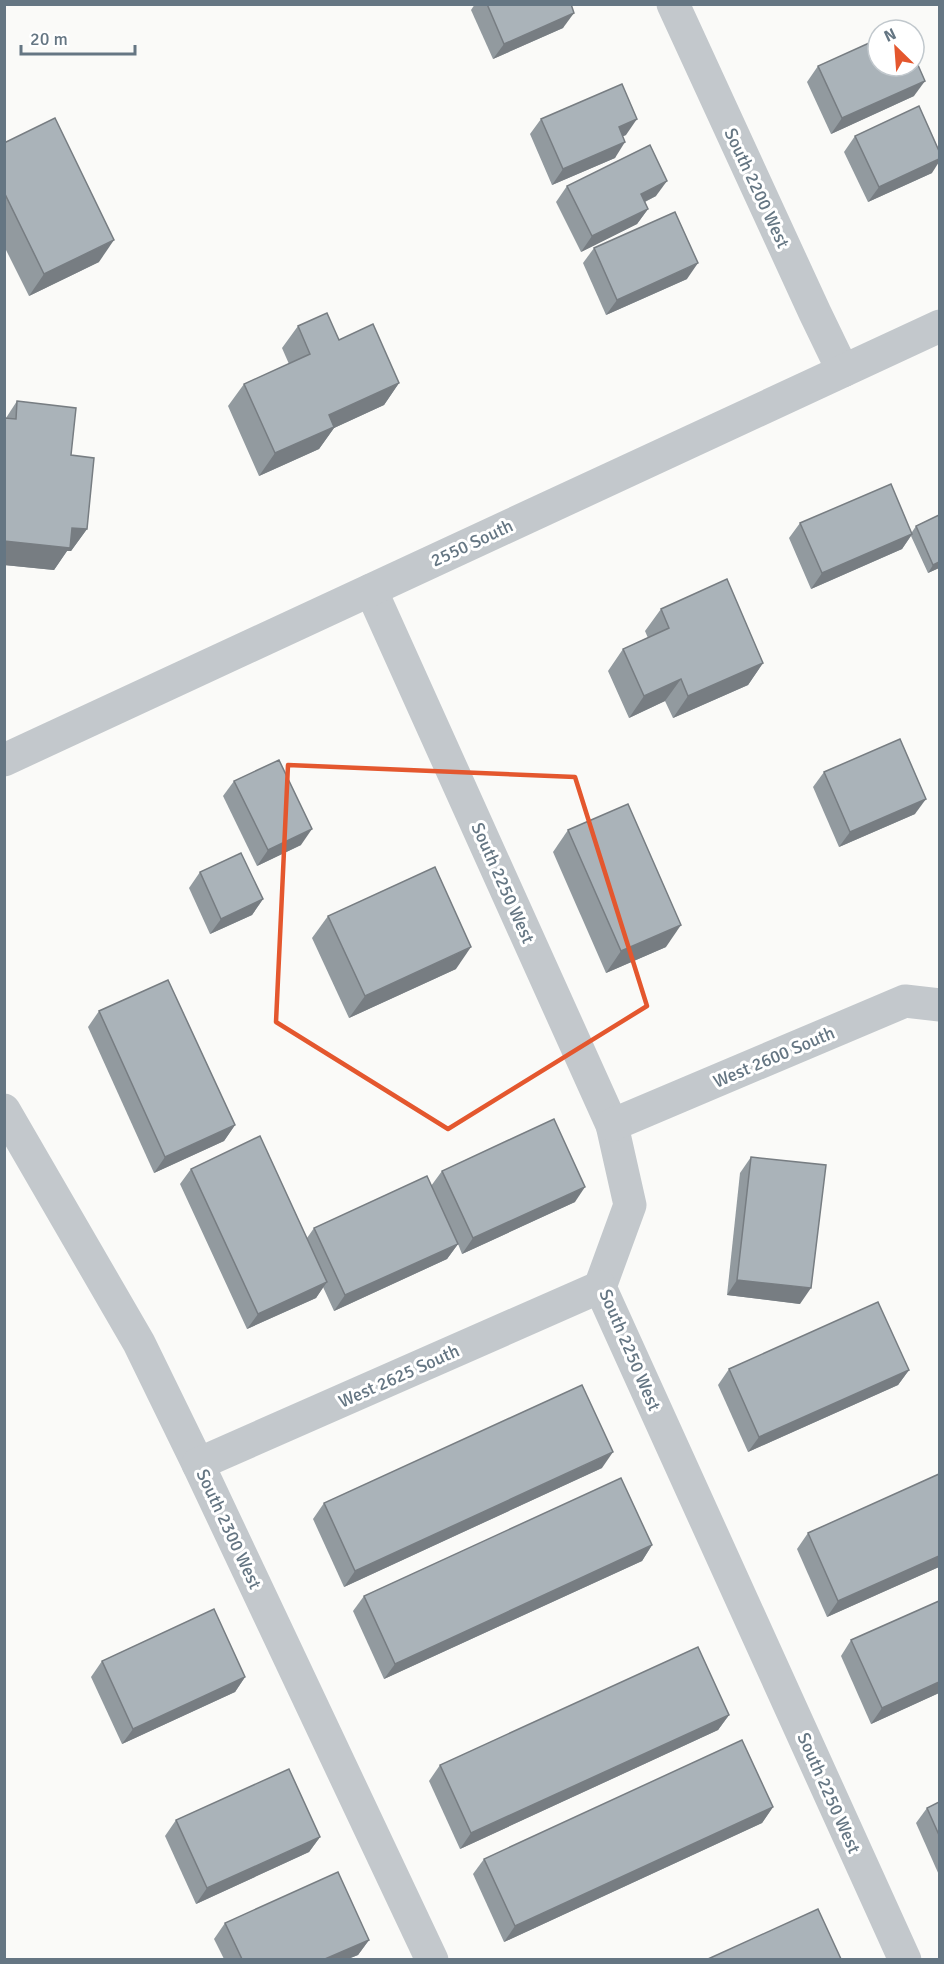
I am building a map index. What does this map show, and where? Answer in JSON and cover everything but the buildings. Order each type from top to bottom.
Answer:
[{"type":"street","name":"South 2200 West","points":[[673,4],[843,371]]},
{"type":"street","name":"2550 South","points":[[4,760],[939,326]]},
{"type":"street","name":"South 2250 West","points":[[371,590],[612,1125],[630,1204],[600,1287],[899,1949]]},
{"type":"street","name":"West 2600 South","points":[[612,1125],[905,1001],[939,1005]]},
{"type":"street","name":"South 2300 West","points":[[4,1110],[139,1343],[432,1959]]},
{"type":"street","name":"West 2625 South","points":[[198,1464],[600,1287]]},
{"type":"highlighted area","points":[[288,765],[575,777],[647,1006],[448,1129],[276,1022]]}]
